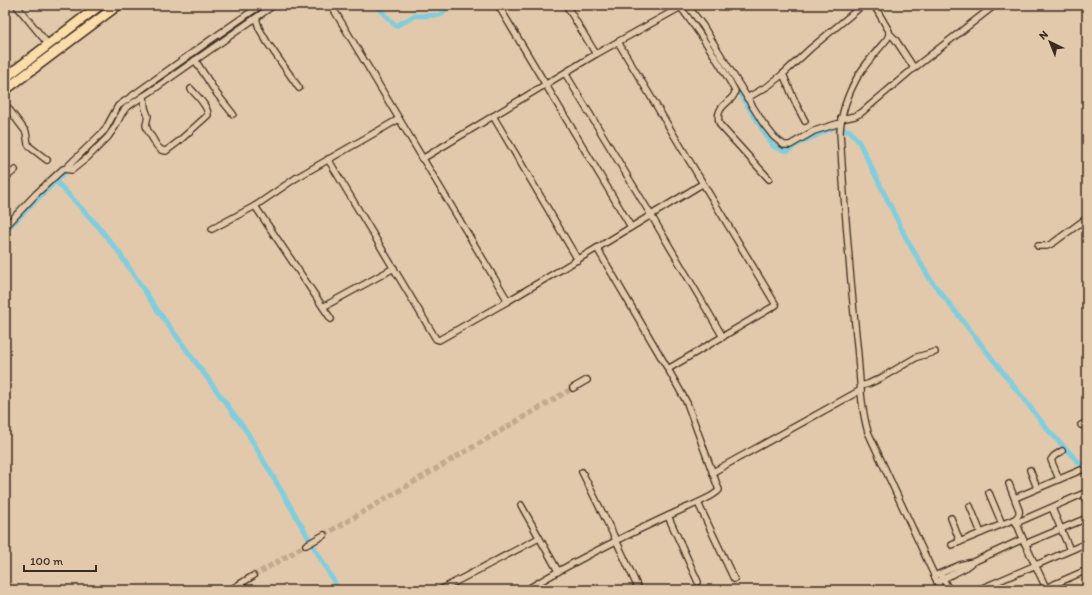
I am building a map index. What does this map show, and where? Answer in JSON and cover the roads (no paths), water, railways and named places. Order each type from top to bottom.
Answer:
[{"type":"main road","points":[[8,75],[100,5]]},
{"type":"main road","points":[[5,90],[118,5]]},
{"type":"main road","points":[[5,94],[19,80]]},
{"type":"street","points":[[16,5],[48,44]]},
{"type":"street","points":[[67,170],[105,130],[118,106],[260,5]]},
{"type":"street","points":[[5,227],[36,194],[67,170],[87,158],[108,138],[126,108],[274,5]]},
{"type":"street","points":[[331,5],[508,301]]},
{"type":"street","points":[[498,5],[631,227]]},
{"type":"street","points":[[566,5],[596,54]]},
{"type":"street","points":[[687,5],[707,32],[763,123],[771,134],[780,142],[788,146],[814,131],[841,122],[860,113],[914,68],[995,5]]},
{"type":"street","points":[[747,98],[768,86],[783,74],[811,48],[863,5]]},
{"type":"street","points":[[874,5],[889,33],[914,68]]},
{"type":"street","points":[[422,159],[596,54],[679,8],[682,9],[718,62],[736,93],[721,108],[718,118],[720,125],[769,179]]},
{"type":"street","points":[[256,18],[259,28],[267,42],[299,88]]},
{"type":"street","points":[[889,33],[887,39],[857,79],[847,100],[841,122],[840,132],[852,291],[861,388],[868,432],[940,590]]},
{"type":"street","points":[[618,42],[776,305],[668,369]]},
{"type":"street","points":[[195,60],[217,94],[233,114]]},
{"type":"street","points":[[565,73],[723,337]]},
{"type":"street","points":[[783,74],[805,121]]},
{"type":"street","points":[[144,96],[145,108],[148,116],[146,124],[147,129],[157,146],[163,151],[166,151],[208,115],[205,106],[191,89]]},
{"type":"street","points":[[5,104],[26,132],[30,147],[47,160]]},
{"type":"street","points":[[493,116],[578,260]]},
{"type":"street","points":[[212,229],[255,206],[296,178],[399,119]]},
{"type":"street","points":[[328,159],[436,338],[439,340],[578,260],[702,184]]},
{"type":"street","points":[[5,178],[15,170]]},
{"type":"street","points":[[255,206],[331,319]]},
{"type":"street","points":[[1038,246],[1047,246],[1053,243],[1087,218]]},
{"type":"street","points":[[526,590],[616,540],[698,503],[717,493],[719,490],[687,403],[597,248]]},
{"type":"street","points":[[323,307],[394,268]]},
{"type":"street","points":[[713,472],[917,357],[935,352]]},
{"type":"street","points":[[573,388],[587,380]]},
{"type":"street","points":[[1081,425],[1087,422]]},
{"type":"street","points":[[1059,479],[1051,460],[1062,451]]},
{"type":"street","points":[[1030,470],[1037,488]]},
{"type":"street","points":[[1015,498],[1082,470]]},
{"type":"street","points":[[582,472],[639,590]]},
{"type":"street","points":[[1009,484],[1020,513],[1016,521],[1045,589],[1087,570]]},
{"type":"street","points":[[989,493],[1002,524]]},
{"type":"street","points":[[952,545],[1002,524],[1016,521],[1052,508],[1085,493],[1087,503]]},
{"type":"street","points":[[698,503],[734,579]]},
{"type":"street","points":[[521,505],[538,538],[558,571]]},
{"type":"street","points":[[970,506],[981,533]]},
{"type":"street","points":[[1052,508],[1070,550]]},
{"type":"street","points":[[668,516],[698,582]]},
{"type":"street","points":[[951,518],[960,542]]},
{"type":"street","points":[[934,576],[1087,518]]},
{"type":"street","points":[[308,544],[324,535]]},
{"type":"street","points":[[440,590],[538,538]]},
{"type":"street","points":[[978,590],[1087,543]]},
{"type":"street","points":[[937,582],[964,569],[973,562]]},
{"type":"street","points":[[941,573],[949,590]]},
{"type":"street","points":[[230,590],[253,576]]},
{"type":"waterway","points":[[160,79],[266,5]]},
{"type":"waterway","points":[[375,5],[396,26],[414,16],[440,15],[452,5]]},
{"type":"waterway","points":[[726,71],[773,146],[788,151],[796,145],[834,127],[850,131],[859,142],[907,240],[930,279],[1048,430],[1087,471]]},
{"type":"waterway","points":[[84,154],[106,135],[119,110],[132,99]]},
{"type":"waterway","points":[[5,231],[70,167]]},
{"type":"waterway","points":[[56,181],[97,225],[118,251],[158,311],[247,432],[339,590]]},
{"type":"tunnel","points":[[324,535],[573,388]]},
{"type":"tunnel","points":[[253,576],[306,545]]}]
